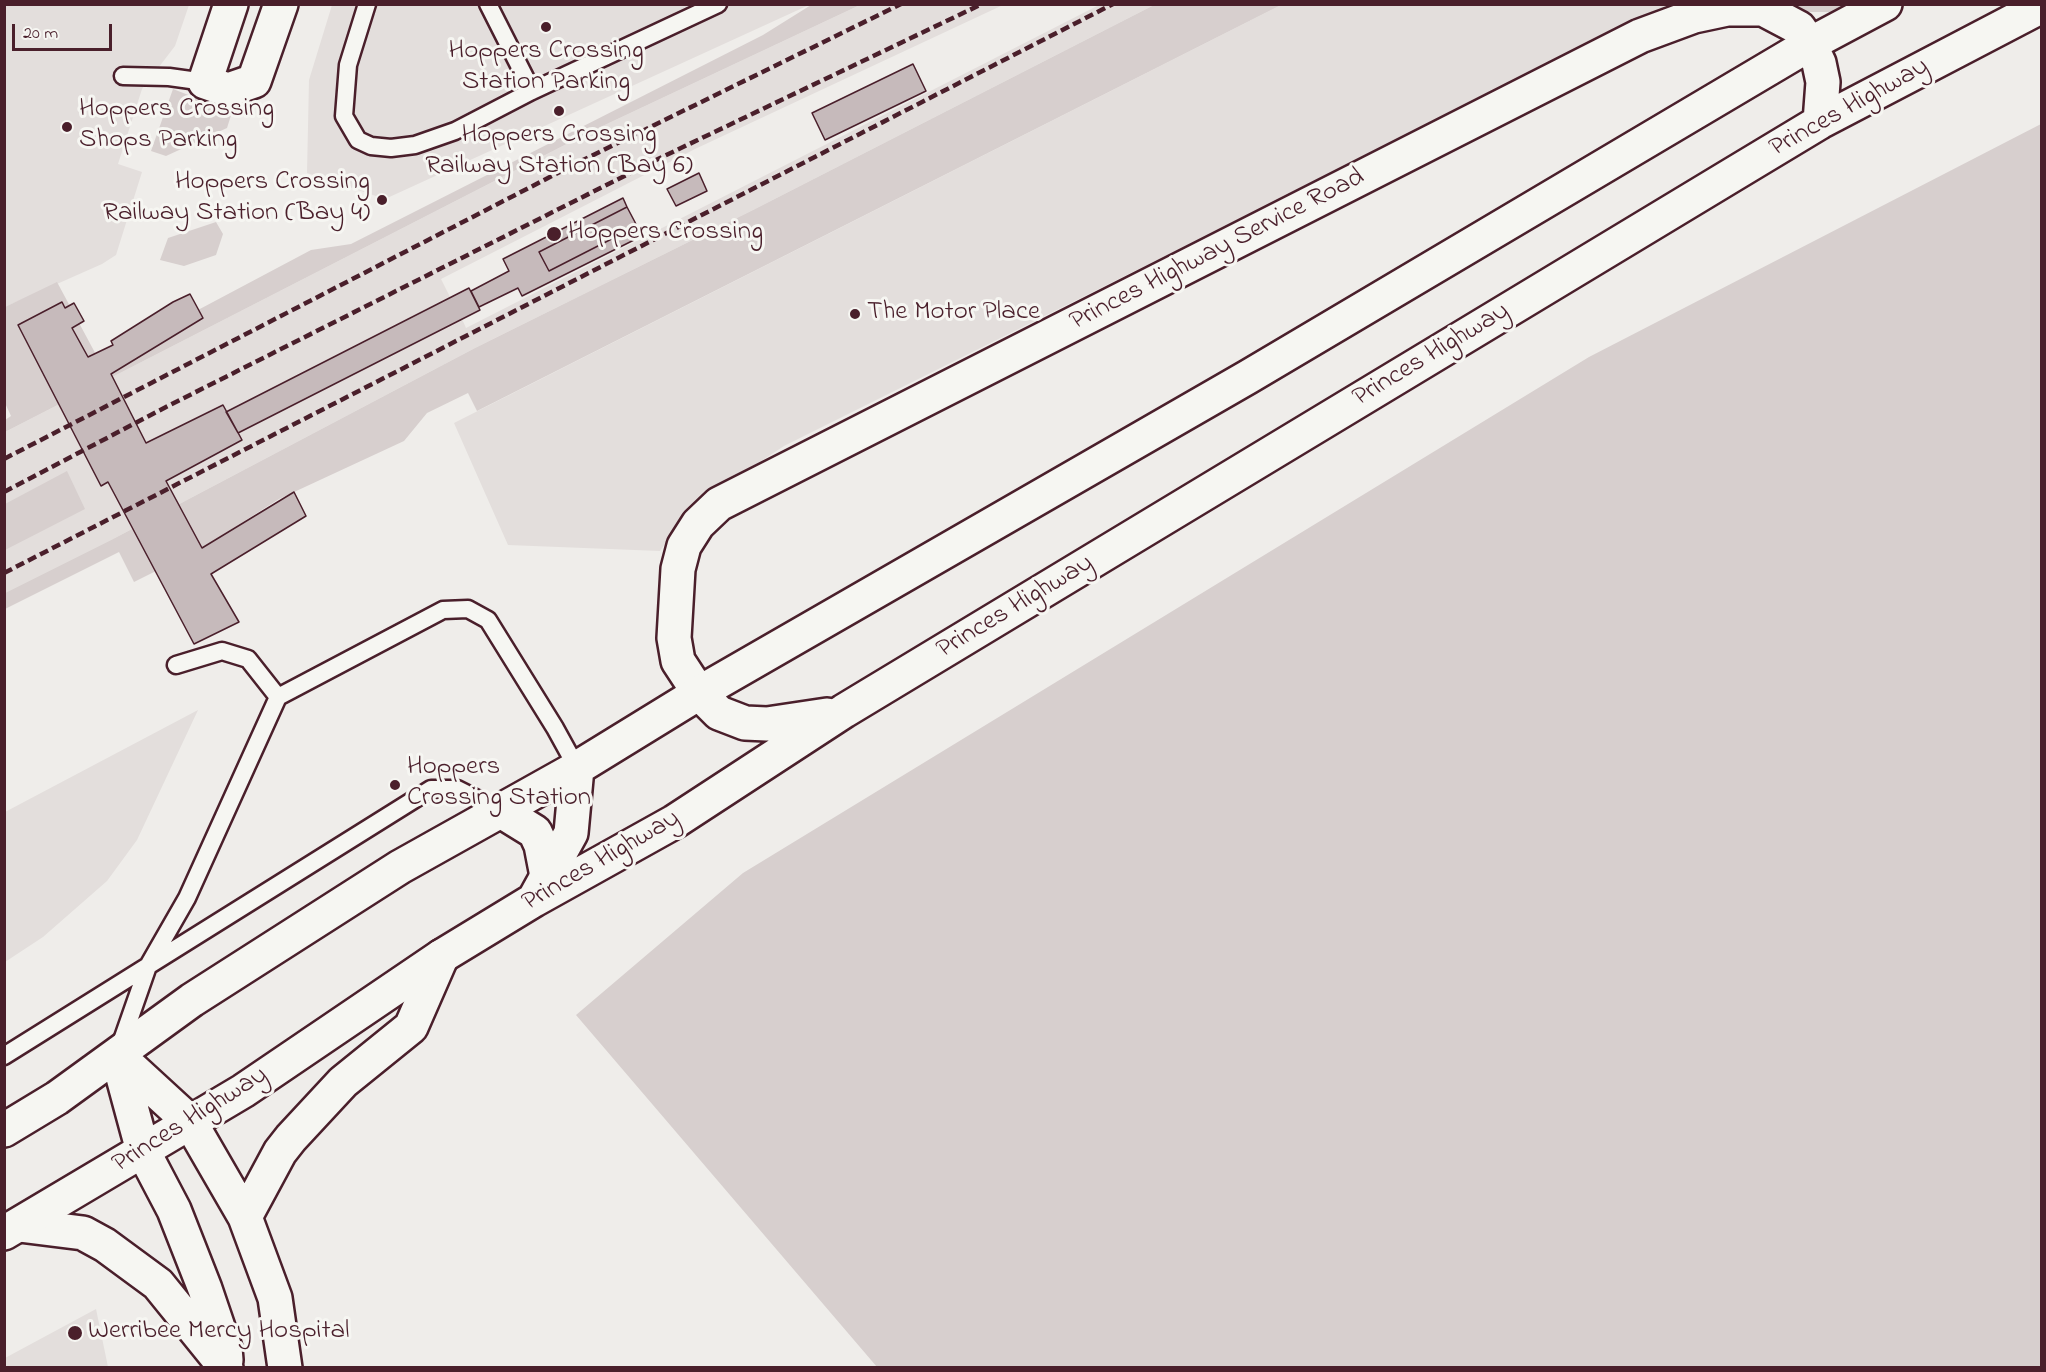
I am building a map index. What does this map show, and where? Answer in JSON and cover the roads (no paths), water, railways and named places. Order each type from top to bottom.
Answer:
[{"type":"main road","points":[[231,4],[205,82],[228,90],[254,81],[281,4]]},
{"type":"main road","points":[[4,1130],[57,1098],[192,1000],[360,892],[577,768],[699,693],[1248,377],[1810,44],[1885,4]]},
{"type":"main road","name":"Princes Highway","points":[[12,1229],[243,1091],[540,888],[674,822],[844,711],[1820,122],[2042,6]]},
{"type":"main road","name":"Princes Highway Service Road","points":[[844,711],[790,722],[745,723],[719,713],[699,693],[678,661],[675,608],[678,569],[684,546],[698,524],[719,504],[1640,36],[1694,16],[1727,9],[1763,9],[1800,28],[1810,44]]},
{"type":"main road","points":[[1810,44],[1819,63],[1823,82],[1820,122]]},
{"type":"main road","points":[[540,888],[570,833],[577,768]]},
{"type":"main road","points":[[501,811],[535,832],[541,845],[540,888]]},
{"type":"main road","points":[[245,1217],[280,1152],[291,1137],[343,1082],[411,1027],[442,956]]},
{"type":"main road","points":[[117,1055],[190,1122],[245,1217],[275,1298],[285,1368]]},
{"type":"main road","points":[[117,1055],[143,1151],[174,1210],[205,1289],[225,1348],[226,1368]]},
{"type":"main road","points":[[12,1229],[83,1233],[105,1245],[158,1284],[226,1368]]},
{"type":"lane","points":[[367,4],[348,65],[344,116],[358,140],[370,146],[391,148],[415,146],[454,131],[532,90],[718,4]]},
{"type":"lane","points":[[488,4],[532,90]]},
{"type":"lane","points":[[123,76],[169,77],[205,82]]},
{"type":"lane","points":[[117,1055],[148,966],[187,898],[278,697],[443,610],[468,609],[488,620],[577,768]]},
{"type":"lane","points":[[176,665],[222,651],[248,659],[278,697]]},
{"type":"lane","points":[[4,1056],[430,789],[457,789],[501,811]]},
{"type":"railway","points":[[4,459],[579,162],[901,4]]},
{"type":"railway","points":[[4,492],[166,407],[658,159],[982,4]]},
{"type":"railway","points":[[4,573],[1113,4]]},
{"type":"place","name":"Hoppers Crossing Station Parking","points":[[546,27]]},
{"type":"place","name":"Hoppers Crossing Railway Station (Bay 6)","points":[[559,111]]},
{"type":"place","name":"Hoppers Crossing Shops Parking","points":[[67,127]]},
{"type":"place","name":"Hoppers Crossing Railway Station (Bay 4)","points":[[382,200]]},
{"type":"place","name":"Hoppers Crossing","points":[[554,234]]},
{"type":"place","name":"The Motor Place","points":[[855,314]]},
{"type":"place","name":"Hoppers Crossing Station","points":[[395,785]]},
{"type":"place","name":"Werribee Mercy Hospital","points":[[75,1333]]}]
